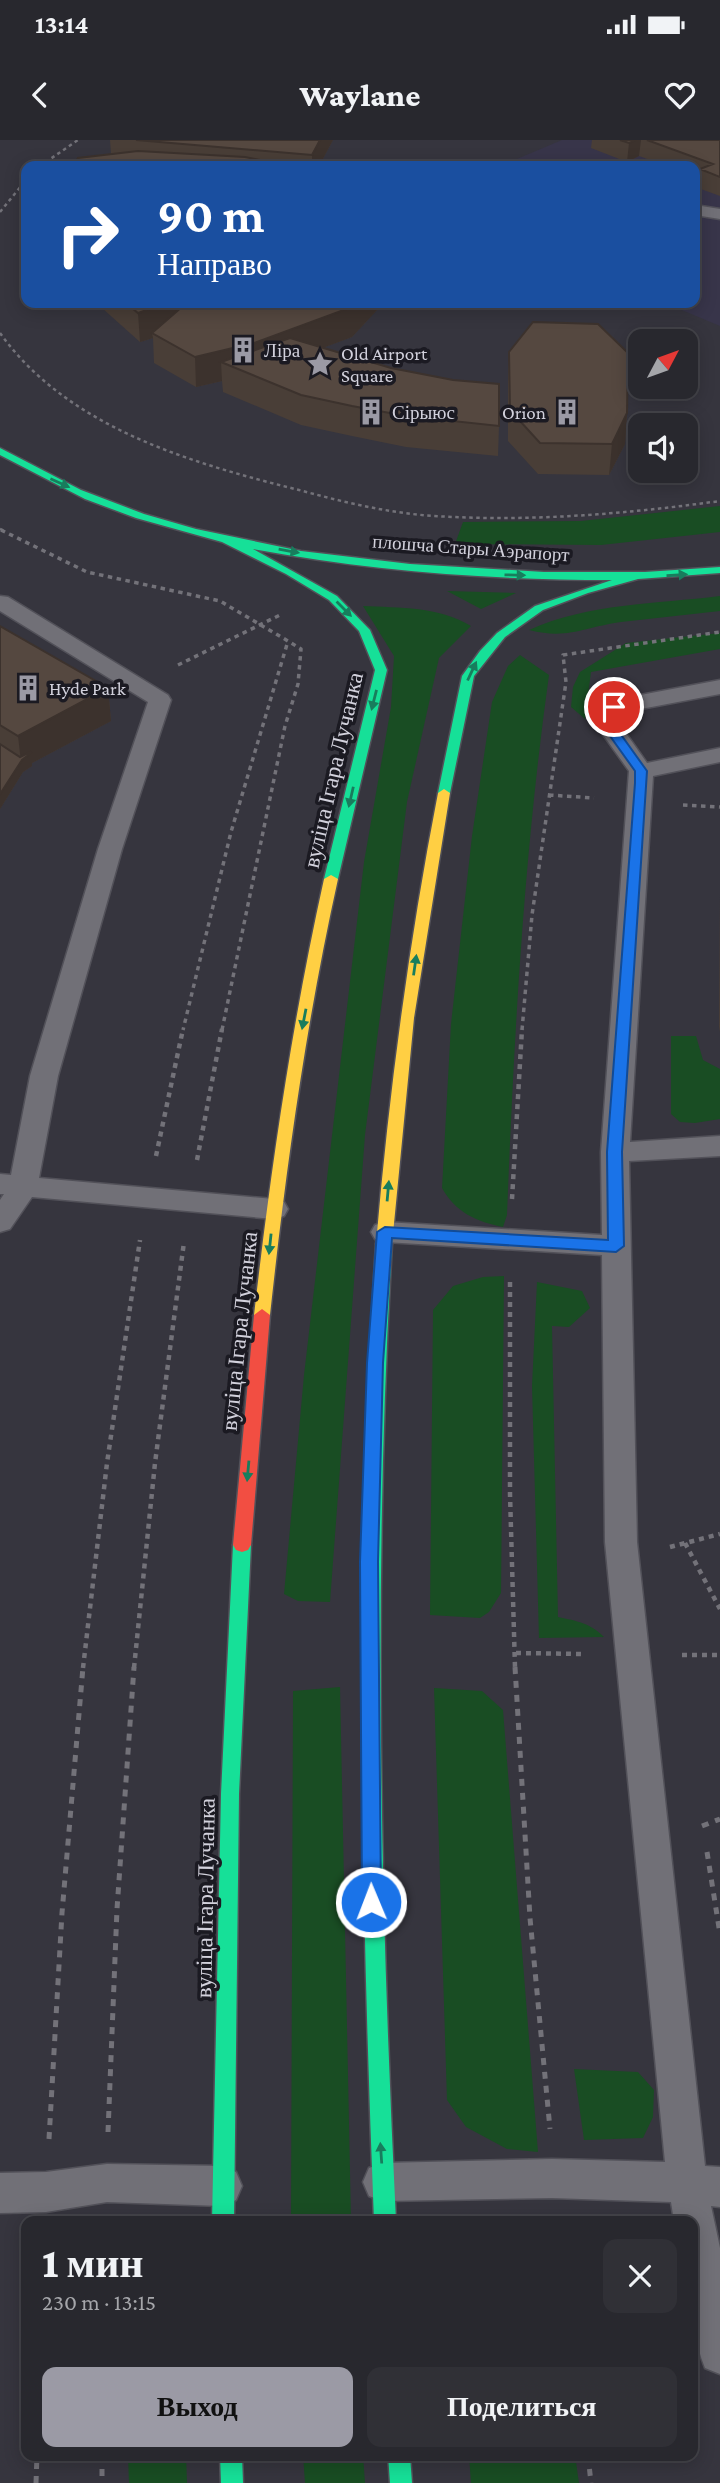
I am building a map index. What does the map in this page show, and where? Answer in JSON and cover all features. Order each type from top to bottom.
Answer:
[{"type":"street","points":[[0,451],[45,476],[102,502],[222,538]]},
{"type":"street","name":"плошча Стары Аэрапорт","points":[[222,538],[320,557],[501,575],[634,577],[720,570]]},
{"type":"street","name":"вуліца Ігара Лучанка","points":[[222,538],[290,572],[333,598],[364,630],[381,670],[326,899],[301,1034],[274,1209],[257,1359],[241,1573],[230,1794],[223,2204]]},
{"type":"street","points":[[384,2202],[376,2066],[369,1793],[369,1575],[375,1363],[385,1232],[405,1040],[423,907],[468,676],[481,655],[507,628],[530,612],[565,595],[634,577]]},
{"type":"street","points":[[231,2461],[232,2483]]},
{"type":"street","points":[[399,2461],[401,2483]]},
{"type":"lane","points":[[700,211],[720,214]]},
{"type":"lane","points":[[0,602],[160,700],[110,849],[0,1222]]},
{"type":"lane","points":[[720,687],[614,707],[611,729],[641,771],[615,1152],[622,1552],[704,2185],[720,2353]]},
{"type":"lane","points":[[641,771],[720,755]]},
{"type":"lane","points":[[615,1152],[720,1146]]},
{"type":"lane","points":[[11,1186],[274,1209]]},
{"type":"lane","points":[[385,1232],[616,1246]]},
{"type":"lane","points":[[384,2202],[556,2178],[704,2185]]},
{"type":"lane","points":[[0,2193],[46,2192],[107,2183],[223,2204]]},
{"type":"path","points":[[47,161],[78,140]]},
{"type":"path","points":[[0,212],[21,185]]},
{"type":"path","points":[[0,333],[24,365],[72,404],[138,440],[220,471],[327,498],[389,512],[486,517],[636,513],[720,501]]},
{"type":"path","points":[[0,529],[87,572],[220,601],[301,649],[298,684],[285,726],[222,1028],[190,1201],[167,1356],[143,1559],[124,1795],[107,2183]]},
{"type":"path","points":[[136,686],[283,613]]},
{"type":"path","points":[[556,2178],[543,2060],[525,1819],[511,1564],[511,1239],[532,915],[566,682],[564,655],[720,632]]},
{"type":"path","points":[[46,2192],[51,2075],[71,1795],[94,1557],[121,1354],[147,1198],[182,1026],[214,891],[288,641]]},
{"type":"path","points":[[685,1543],[720,1609]]},
{"type":"path","points":[[720,1819],[702,1825],[720,1934]]},
{"type":"path","points":[[36,2483],[37,2461]]},
{"type":"path","points":[[102,2461],[102,2483]]},
{"type":"path","points":[[589,2461],[591,2483]]},
{"type":"shaded area","points":[[562,140],[720,140],[720,326],[677,308],[700,308],[700,161],[512,161]]},
{"type":"green space","points":[[720,506],[720,532],[601,545],[455,544],[463,522],[581,521]]},
{"type":"green space","points":[[447,591],[516,593],[481,609]]},
{"type":"green space","points":[[720,596],[720,611],[621,622],[555,634],[529,630],[575,614],[599,609]]},
{"type":"green space","points":[[363,606],[432,611],[471,626],[439,658],[407,802],[365,1135],[330,1602],[298,1601],[284,1594],[304,1375],[364,862],[391,707],[394,656]]},
{"type":"green space","points":[[720,633],[720,649],[591,672],[585,719],[571,707],[573,687],[580,672],[626,643]]},
{"type":"green space","points":[[520,655],[549,675],[527,877],[507,1215],[503,1227],[484,1222],[460,1210],[442,1188],[451,1024],[472,836],[492,702],[508,666]]},
{"type":"green space","points":[[671,1036],[696,1036],[703,1060],[720,1069],[720,1119],[695,1123],[680,1122],[671,1114]]},
{"type":"green space","points":[[504,1276],[501,1593],[489,1612],[480,1618],[430,1615],[433,1310],[453,1286],[483,1277]]},
{"type":"green space","points":[[537,1282],[582,1291],[590,1308],[569,1327],[552,1326],[558,1617],[577,1621],[604,1637],[539,1638],[532,1386]]},
{"type":"green space","points":[[340,1687],[351,2216],[291,2216],[293,1691]]},
{"type":"green space","points":[[434,1688],[482,1691],[503,1710],[538,2152],[507,2149],[466,2127],[447,2100]]},
{"type":"green space","points":[[574,2069],[638,2072],[654,2090],[653,2117],[643,2138],[584,2140]]},
{"type":"green space","points":[[128,2461],[186,2461],[187,2483],[129,2483]]},
{"type":"green space","points":[[303,2461],[363,2461],[365,2483],[305,2483]]},
{"type":"green space","points":[[469,2461],[576,2461],[579,2483],[471,2483]]},
{"type":"building","points":[[136,140],[320,140],[312,155]]},
{"type":"building","points":[[647,140],[720,140],[720,177],[700,169],[713,164]]},
{"type":"building","points":[[138,151],[245,157],[265,161],[76,161],[78,158]]},
{"type":"building","points":[[132,308],[152,308],[138,313]]},
{"type":"building","points":[[181,308],[349,308],[254,343],[195,357],[152,333]]},
{"type":"building","name":"Orion","points":[[533,322],[598,324],[628,353],[627,413],[612,444],[540,443],[510,410],[509,352]]},
{"type":"building","points":[[290,338],[391,368],[453,380],[499,384],[499,426],[406,416],[301,395],[221,362]]},
{"type":"building","points":[[0,626],[108,688],[18,736],[0,725]]},
{"type":"building","points":[[0,744],[20,757],[31,753],[22,760],[0,794]]},
{"type":"traffic: fast","points":[[0,451],[66,487],[140,516],[246,545],[301,555],[410,568],[544,575],[645,576],[720,570]]},
{"type":"traffic: fast","points":[[222,538],[290,572],[333,598],[364,630],[381,670],[331,879]]},
{"type":"traffic: fast","points":[[444,793],[468,676],[484,653],[501,635],[539,608],[584,591],[634,577]]},
{"type":"traffic: fast","points":[[384,1244],[372,1488],[370,1732],[375,1977],[385,2216]]},
{"type":"traffic: fast","points":[[223,2216],[230,1794],[242,1545]]},
{"type":"traffic: fast","points":[[231,2461],[232,2483]]},
{"type":"traffic: fast","points":[[399,2461],[401,2483]]},
{"type":"traffic: slow","points":[[384,1244],[407,1018],[444,793]]},
{"type":"traffic: slow","points":[[262,1315],[290,1096],[308,987],[331,879]]},
{"type":"traffic: jam","points":[[242,1545],[262,1315]]},
{"type":"place","name":"Ліра","points":[[243,350]]},
{"type":"place","name":"Old Airport Square","points":[[320,364]]},
{"type":"place","name":"Сірыюс","points":[[371,412]]},
{"type":"place","name":"Orion","points":[[567,412]]},
{"type":"place","name":"Hyde Park","points":[[28,688]]},
{"type":"route","points":[[371,1902],[369,1562],[375,1363],[385,1232],[616,1246],[615,1152],[641,771],[611,729],[614,707]]}]
